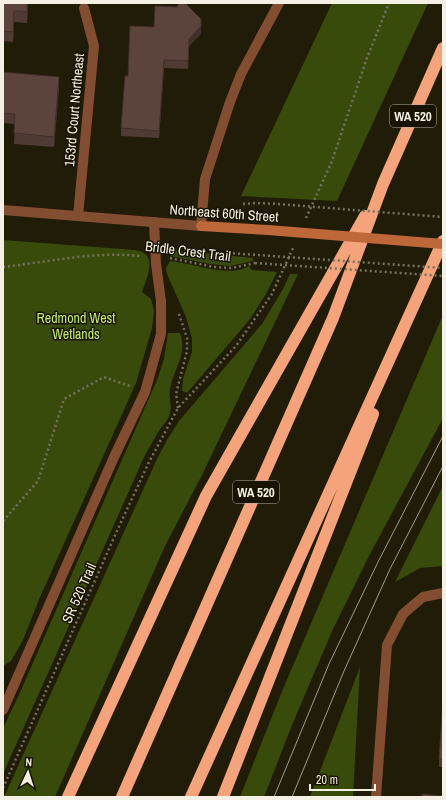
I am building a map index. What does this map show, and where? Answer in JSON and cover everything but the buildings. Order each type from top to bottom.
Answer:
[{"type":"highway","name":"WA 520","points":[[122,797],[333,318],[383,184],[443,48]]},
{"type":"highway","points":[[68,797],[206,496],[383,184]]},
{"type":"highway","points":[[190,797],[443,241]]},
{"type":"highway","points":[[223,797],[421,290]]},
{"type":"street","points":[[201,226],[205,179],[230,102],[244,68],[279,3]]},
{"type":"street","name":"153rd Court Northeast","points":[[78,216],[94,46],[84,8]]},
{"type":"street","name":"Northeast 60th Street","points":[[3,210],[443,244]]},
{"type":"street","points":[[3,710],[6,693],[145,392],[161,334],[161,301],[154,222]]},
{"type":"street","points":[[376,797],[387,645],[403,614],[422,597],[443,593]]},
{"type":"path","points":[[243,204],[278,204],[443,217]]},
{"type":"path","points":[[228,252],[443,268]]},
{"type":"path","name":"Bridle Crest Trail","points":[[3,267],[83,256],[110,254],[172,258],[214,267],[232,268],[255,263],[443,276]]},
{"type":"path","points":[[3,521],[38,481],[64,399],[104,377],[145,392]]},
{"type":"path","name":"SR 520 Trail","points":[[3,788],[116,533],[149,462],[178,408]]},
{"type":"green space","points":[[332,3],[428,3],[337,201],[241,196]]},
{"type":"green space","name":"Redmond West Wetlands","points":[[3,240],[135,250],[143,252],[149,261],[149,272],[142,292],[151,299],[154,311],[152,328],[136,383],[40,597],[23,640],[11,661],[3,666]]},
{"type":"green space","points":[[172,250],[253,258],[253,261],[230,266],[210,264],[171,256]]},
{"type":"green space","points":[[170,261],[222,271],[238,270],[249,266],[252,270],[277,272],[266,294],[250,319],[187,393],[182,391],[183,379],[192,352],[192,339],[186,317],[167,274],[166,268]]},
{"type":"green space","points":[[290,274],[298,274],[202,475],[165,546],[55,797],[4,797],[157,459],[167,440],[179,421],[262,324],[283,289]]},
{"type":"green space","points":[[443,315],[443,418],[370,554],[333,629],[292,725],[264,797],[240,797],[283,689]]},
{"type":"green space","points":[[168,333],[180,333],[182,341],[181,355],[170,389],[171,409],[169,416],[145,455],[3,774],[3,728],[157,380],[164,359]]},
{"type":"green space","points":[[443,486],[443,566],[420,568],[395,582]]},
{"type":"green space","points":[[360,667],[353,797],[310,797]]},
{"type":"tram line","points":[[274,797],[329,664],[378,562],[443,436]]},
{"type":"tram line","points":[[292,797],[344,671],[390,569],[443,466]]}]
